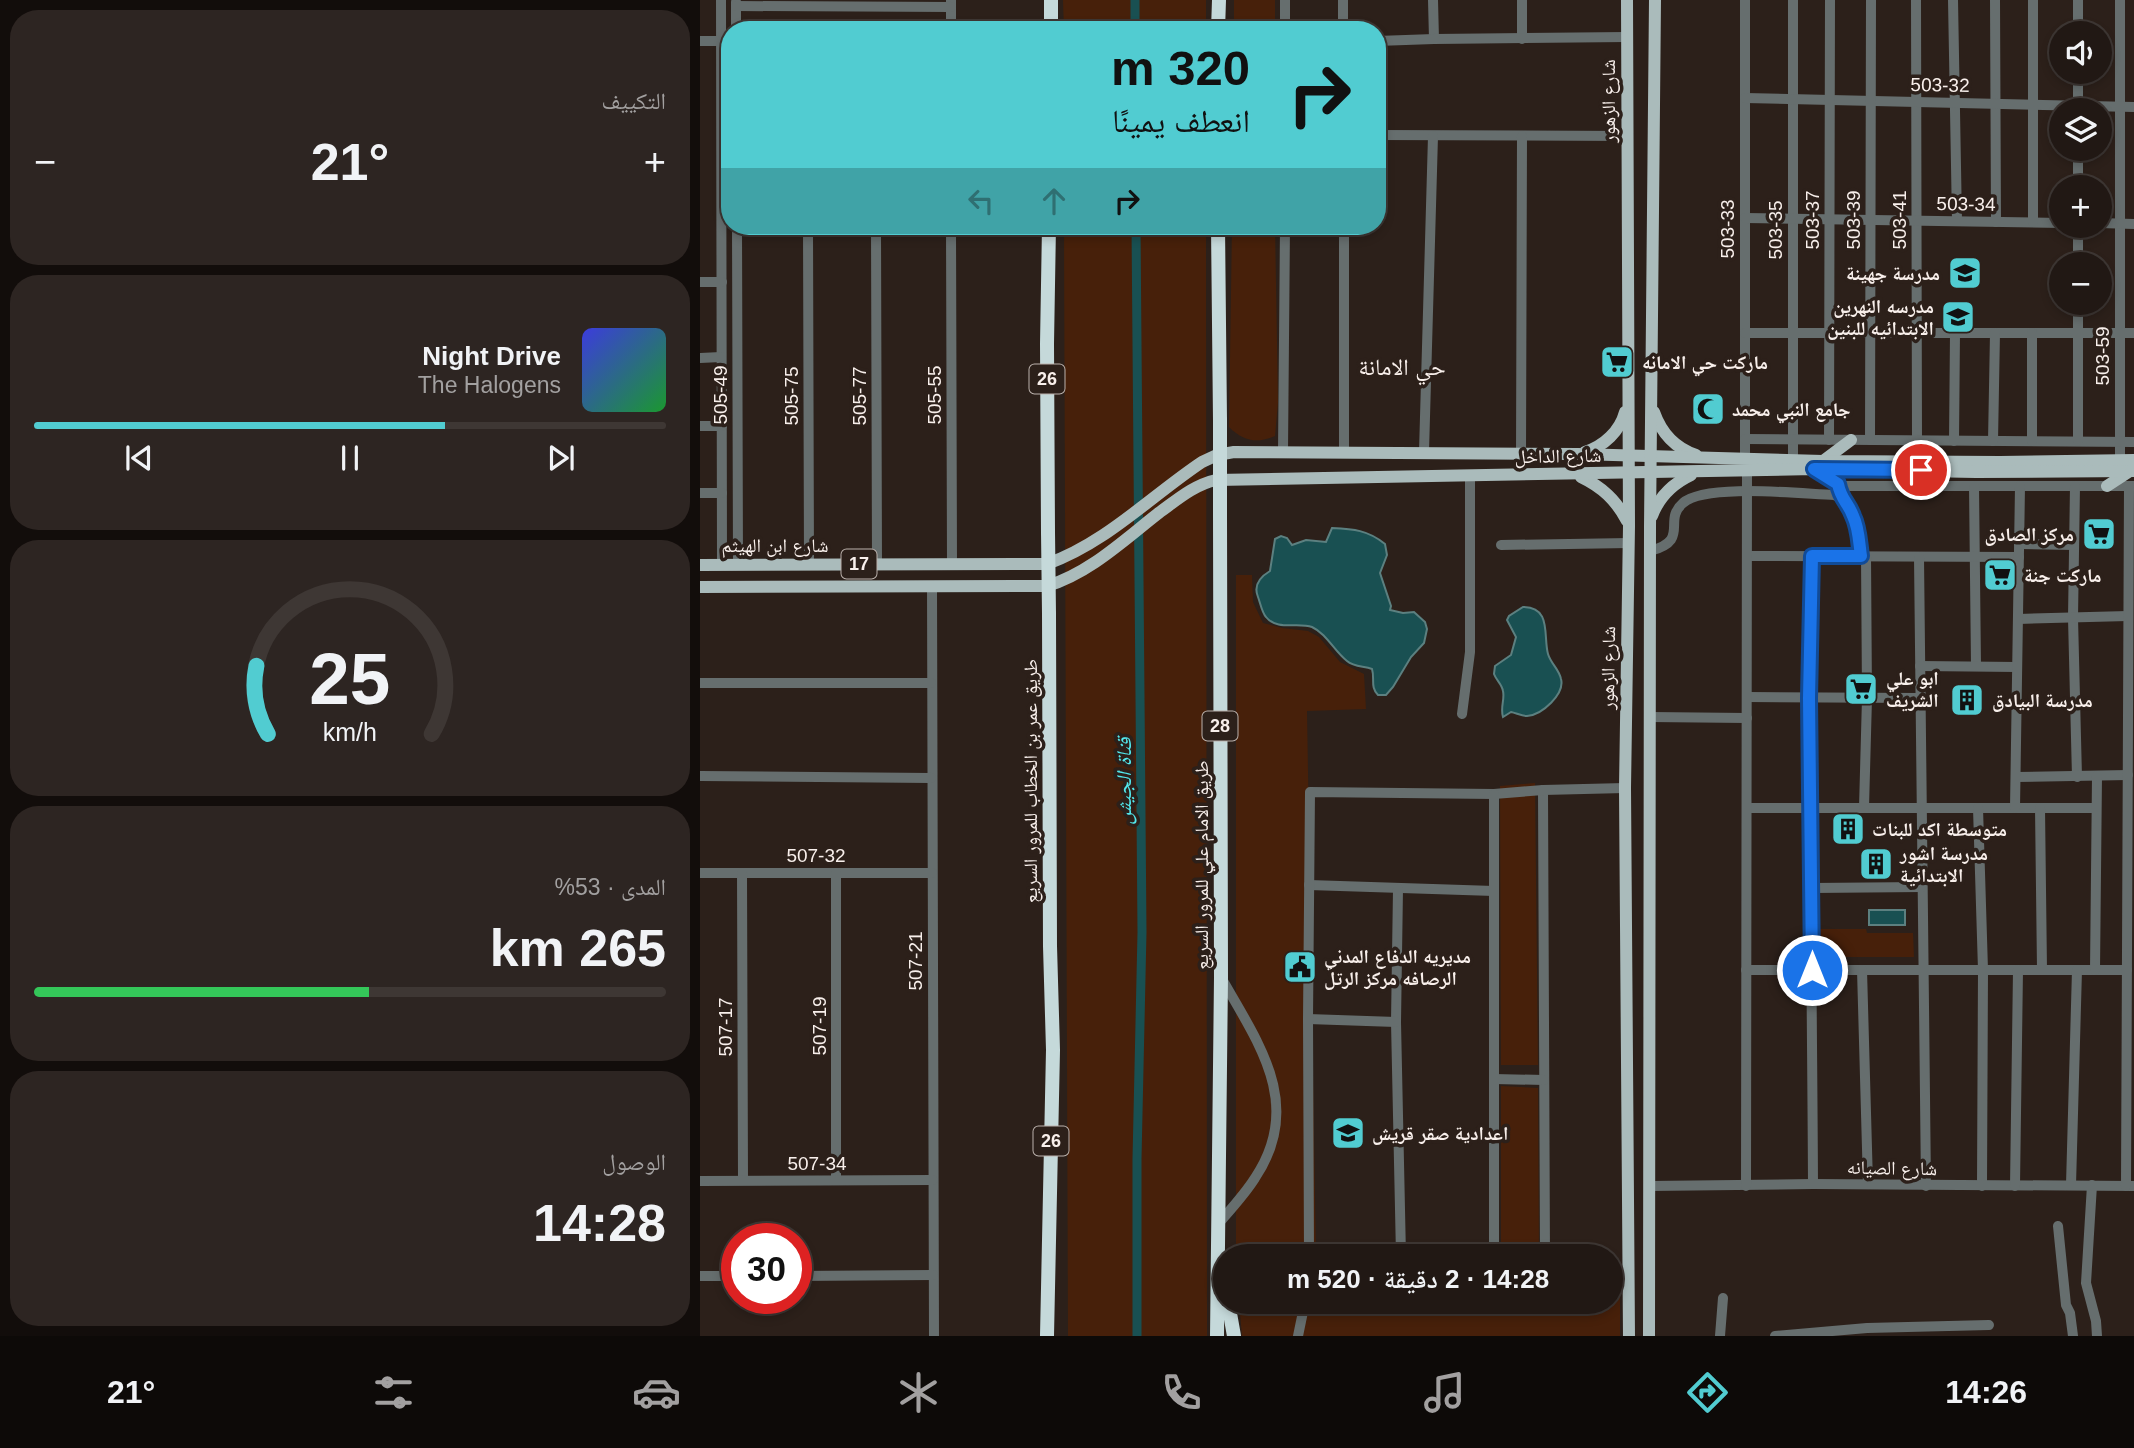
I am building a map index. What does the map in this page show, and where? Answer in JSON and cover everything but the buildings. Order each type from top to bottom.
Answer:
[{"type":"highway","points":[[1051,0],[1051,21]]},
{"type":"highway","points":[[1219,0],[1219,21]]},
{"type":"highway","name":"طريق عمر بن الخطاب للمرور السريع","points":[[1047,1336],[1053,1049],[1050,946],[1049,235]]},
{"type":"highway","name":"طريق الامام علي للمرور السريع","points":[[1217,1244],[1221,977],[1218,235]]},
{"type":"highway","points":[[1040,1336],[1047,1277]]},
{"type":"highway","name":"طريق الامام علي للمرور السريع","points":[[1217,1314],[1217,1336]]},
{"type":"highway","points":[[1231,1314],[1234,1336]]},
{"type":"main road","name":"شارع الزهور","points":[[1626,0],[1629,543],[1625,788],[1629,1336]]},
{"type":"main road","points":[[1648,1336],[1650,474],[1655,0]]},
{"type":"main road","points":[[1578,454],[1593,450],[1606,442],[1621,424],[1628,402]]},
{"type":"main road","points":[[1651,402],[1660,427],[1668,437],[1678,446],[1703,457]]},
{"type":"main road","points":[[1819,465],[1851,440]]},
{"type":"main road","name":"شارع الداخل","points":[[1018,564],[1047,564],[1065,557],[1092,542],[1202,462],[1217,455],[1250,452],[1628,454],[1703,457],[1746,465],[2120,461],[2133,468]]},
{"type":"main road","points":[[1547,453],[1547,475]]},
{"type":"main road","name":"شارع الداخل","points":[[932,586],[1047,586],[1072,577],[1192,488],[1216,480],[1650,474],[1702,472],[1793,460],[1819,465],[1976,472],[2133,468]]},
{"type":"main road","points":[[2107,486],[2133,468]]},
{"type":"main road","points":[[1650,527],[1659,502],[1667,491],[1689,476],[1702,472]]},
{"type":"main road","points":[[1577,475],[1594,483],[1609,495],[1621,509],[1629,526]]},
{"type":"main road","points":[[898,564],[898,587]]},
{"type":"main road","name":"شارع ابن الهيثم","points":[[700,565],[1018,564]]},
{"type":"main road","name":"17","points":[[700,587],[932,586]]},
{"type":"main road","points":[[1629,1278],[1649,1279]]},
{"type":"street","name":"505-49","points":[[721,0],[721,41]]},
{"type":"street","points":[[1285,0],[1285,21]]},
{"type":"street","points":[[1343,0],[1343,21]]},
{"type":"street","points":[[1433,0],[1434,39]]},
{"type":"street","points":[[1522,0],[1522,39]]},
{"type":"street","name":"503-33","points":[[1745,0],[1746,1186]]},
{"type":"street","name":"503-35","points":[[1793,0],[1793,460]]},
{"type":"street","name":"503-37","points":[[1829,440],[1830,0]]},
{"type":"street","name":"503-39","points":[[1870,440],[1871,0]]},
{"type":"street","name":"503-41","points":[[1916,0],[1917,440]]},
{"type":"street","points":[[1954,0],[1957,221]]},
{"type":"street","points":[[1995,0],[1996,222]]},
{"type":"street","points":[[2033,0],[2033,222]]},
{"type":"street","points":[[2078,0],[2078,21]]},
{"type":"street","name":"503-59","points":[[2120,0],[2120,461]]},
{"type":"street","points":[[736,21],[736,3],[951,4]]},
{"type":"street","points":[[1386,41],[1627,37]]},
{"type":"street","points":[[700,41],[721,41]]},
{"type":"street","name":"503-32","points":[[1745,98],[2049,106]]},
{"type":"street","name":"503-32","points":[[2112,107],[2134,107]]},
{"type":"street","points":[[1386,135],[1627,136]]},
{"type":"street","points":[[1424,452],[1433,136]]},
{"type":"street","points":[[1521,453],[1522,136]]},
{"type":"street","name":"503-34","points":[[1745,218],[2049,223]]},
{"type":"street","points":[[2112,223],[2134,224]]},
{"type":"street","name":"505-49","points":[[722,235],[722,565]]},
{"type":"street","name":"505-49","points":[[737,235],[738,565]]},
{"type":"street","name":"505-75","points":[[808,235],[809,564]]},
{"type":"street","name":"505-77","points":[[877,564],[880,235]]},
{"type":"street","name":"505-55","points":[[951,235],[952,564]]},
{"type":"street","points":[[1283,452],[1285,235]]},
{"type":"street","points":[[1344,235],[1344,452]]},
{"type":"street","points":[[700,282],[722,282]]},
{"type":"street","points":[[2078,315],[2078,442]]},
{"type":"street","points":[[1954,441],[1955,333]]},
{"type":"street","points":[[1993,441],[1995,333]]},
{"type":"street","points":[[2032,333],[2032,441]]},
{"type":"street","points":[[1745,334],[2134,333]]},
{"type":"street","points":[[700,358],[721,358]]},
{"type":"street","points":[[700,426],[722,426]]},
{"type":"street","points":[[1745,439],[2134,442]]},
{"type":"street","points":[[1819,465],[1838,484],[1840,498]]},
{"type":"street","points":[[1462,714],[1470,652],[1469,477]]},
{"type":"street","points":[[1838,484],[2132,486],[2128,617],[2131,651],[2128,775],[2131,845],[2127,970],[2130,1003],[2130,1186]]},
{"type":"street","points":[[1974,486],[1976,666]]},
{"type":"street","points":[[2015,808],[2020,486]]},
{"type":"street","points":[[2075,486],[2073,618],[2077,777]]},
{"type":"street","points":[[1650,551],[1669,544],[1676,514],[1681,505],[1690,498],[1704,494],[1747,491],[1834,495],[1849,507],[1855,519],[1863,556],[1867,698],[1864,808]]},
{"type":"street","points":[[700,493],[722,493]]},
{"type":"street","points":[[1501,545],[1629,543]]},
{"type":"street","points":[[2019,544],[2074,545]]},
{"type":"street","points":[[1747,556],[2019,558]]},
{"type":"street","points":[[1812,556],[1809,698],[1813,1184]]},
{"type":"street","points":[[1919,557],[1926,1186]]},
{"type":"street","name":"507-21","points":[[932,586],[934,1336]]},
{"type":"street","points":[[2018,618],[2128,617]]},
{"type":"street","points":[[1920,666],[2017,667]]},
{"type":"street","points":[[700,683],[931,683]]},
{"type":"street","points":[[1747,697],[1920,698]]},
{"type":"street","points":[[1650,718],[1747,718]]},
{"type":"street","points":[[2016,777],[2128,775]]},
{"type":"street","points":[[700,776],[931,778]]},
{"type":"street","points":[[2095,970],[2097,776]]},
{"type":"street","points":[[1309,1244],[1310,793],[1494,794],[1625,788]]},
{"type":"street","points":[[1543,790],[1545,1244]]},
{"type":"street","points":[[1494,794],[1494,1244]]},
{"type":"street","points":[[1746,808],[2096,808]]},
{"type":"street","points":[[1978,808],[1983,970],[1982,1186]]},
{"type":"street","points":[[2040,808],[2042,970]]},
{"type":"street","name":"507-32","points":[[700,873],[932,873]]},
{"type":"street","name":"507-17","points":[[742,873],[743,1180]]},
{"type":"street","name":"507-19","points":[[836,873],[836,1180]]},
{"type":"street","points":[[1309,885],[1494,891]]},
{"type":"street","points":[[1812,888],[1922,887]]},
{"type":"street","points":[[1398,889],[1396,1022],[1401,1244]]},
{"type":"street","points":[[1746,970],[2127,970]]},
{"type":"street","points":[[1862,970],[1868,1184]]},
{"type":"street","points":[[2015,1186],[2018,970]]},
{"type":"street","points":[[2071,1185],[2077,970]]},
{"type":"street","points":[[1218,1225],[1264,1164],[1273,1139],[1277,1113],[1268,1062],[1221,977]]},
{"type":"street","points":[[1308,1018],[1396,1022]]},
{"type":"street","points":[[1494,1079],[1544,1080]]},
{"type":"street","name":"507-34","points":[[700,1181],[933,1180]]},
{"type":"street","points":[[2092,1185],[2086,1283],[2098,1336]]},
{"type":"street","name":"شارع الصيانه","points":[[1650,1186],[2130,1186]]},
{"type":"street","points":[[2058,1226],[2066,1305],[2070,1312],[2073,1336]]},
{"type":"street","points":[[812,1276],[933,1275]]},
{"type":"street","points":[[700,1276],[721,1276]]},
{"type":"street","points":[[1623,1277],[1629,1278]]},
{"type":"street","points":[[1720,1336],[1723,1298]]},
{"type":"street","points":[[1298,1336],[1303,1314]]},
{"type":"street","points":[[1775,1336],[1867,1328],[1989,1325]]},
{"type":"shaded area","points":[[1063,0],[1206,0],[1206,21],[1064,21]]},
{"type":"shaded area","points":[[1234,0],[1275,0],[1275,21],[1234,21]]},
{"type":"shaded area","points":[[1064,235],[1206,235],[1207,1336],[1068,1336]]},
{"type":"shaded area","points":[[1232,235],[1275,235],[1278,402],[1275,436],[1262,440],[1245,438],[1229,427]]},
{"type":"shaded area","points":[[1236,575],[1252,575],[1253,602],[1263,623],[1308,631],[1319,637],[1340,662],[1364,674],[1366,709],[1307,711],[1316,1244],[1236,1244]]},
{"type":"shaded area","points":[[1535,783],[1538,1065],[1501,1065],[1500,786]]},
{"type":"shaded area","points":[[1818,929],[1913,933],[1914,957],[1818,957]]},
{"type":"shaded area","points":[[1501,1086],[1538,1088],[1539,1244],[1501,1244]]},
{"type":"shaded area","points":[[1240,1314],[1620,1314],[1620,1336],[1242,1336]]},
{"type":"water","points":[[1332,528],[1360,531],[1385,544],[1387,555],[1380,573],[1390,610],[1414,612],[1425,622],[1427,629],[1424,643],[1411,657],[1386,695],[1378,695],[1376,692],[1372,669],[1350,663],[1317,630],[1306,626],[1276,624],[1266,617],[1261,607],[1257,585],[1270,571],[1275,539],[1281,536],[1287,538],[1292,545],[1306,540],[1326,542]]},
{"type":"water","points":[[1523,607],[1532,608],[1542,617],[1548,654],[1560,675],[1561,685],[1556,697],[1539,712],[1527,716],[1511,712],[1503,717],[1503,691],[1494,674],[1495,666],[1511,655],[1516,637],[1507,620]]},
{"type":"water","points":[[1869,910],[1905,910],[1905,925],[1869,925]]},
{"type":"waterway","name":"قناة الجيش","points":[[1135,0],[1135,21]]},
{"type":"waterway","name":"قناة الجيش","points":[[1136,235],[1142,932],[1137,1159],[1137,1336]]},
{"type":"place","name":"مدرسة جهينة","points":[[1965,273]]},
{"type":"place","name":"مدرسه النهرين الابتدائيه للبنين","points":[[1958,317]]},
{"type":"place","name":"ماركت حي الامانه","points":[[1617,362]]},
{"type":"place","name":"جامع النبي محمد","points":[[1708,409]]},
{"type":"place","name":"مركز الصادق","points":[[2099,534]]},
{"type":"place","name":"ماركت جنة","points":[[2000,575]]},
{"type":"place","name":"ابو علي الشريف","points":[[1861,689]]},
{"type":"place","name":"مدرسة البيادق","points":[[1967,700]]},
{"type":"place","name":"متوسطة اكد للبنات","points":[[1848,829]]},
{"type":"place","name":"مدرسة اشور الابتدائية","points":[[1876,864]]},
{"type":"place","name":"مديريه الدفاع المدني الرصافه مركز الرتل","points":[[1300,967]]},
{"type":"place","name":"اعدادية صقر قريش","points":[[1348,1133]]},
{"type":"district","name":"حي الامانة","points":[[1402,367]]},
{"type":"route","points":[[1812,970],[1809,698],[1812,556],[1861,556],[1855,519],[1840,498],[1838,484],[1814,469],[1921,470]]}]
